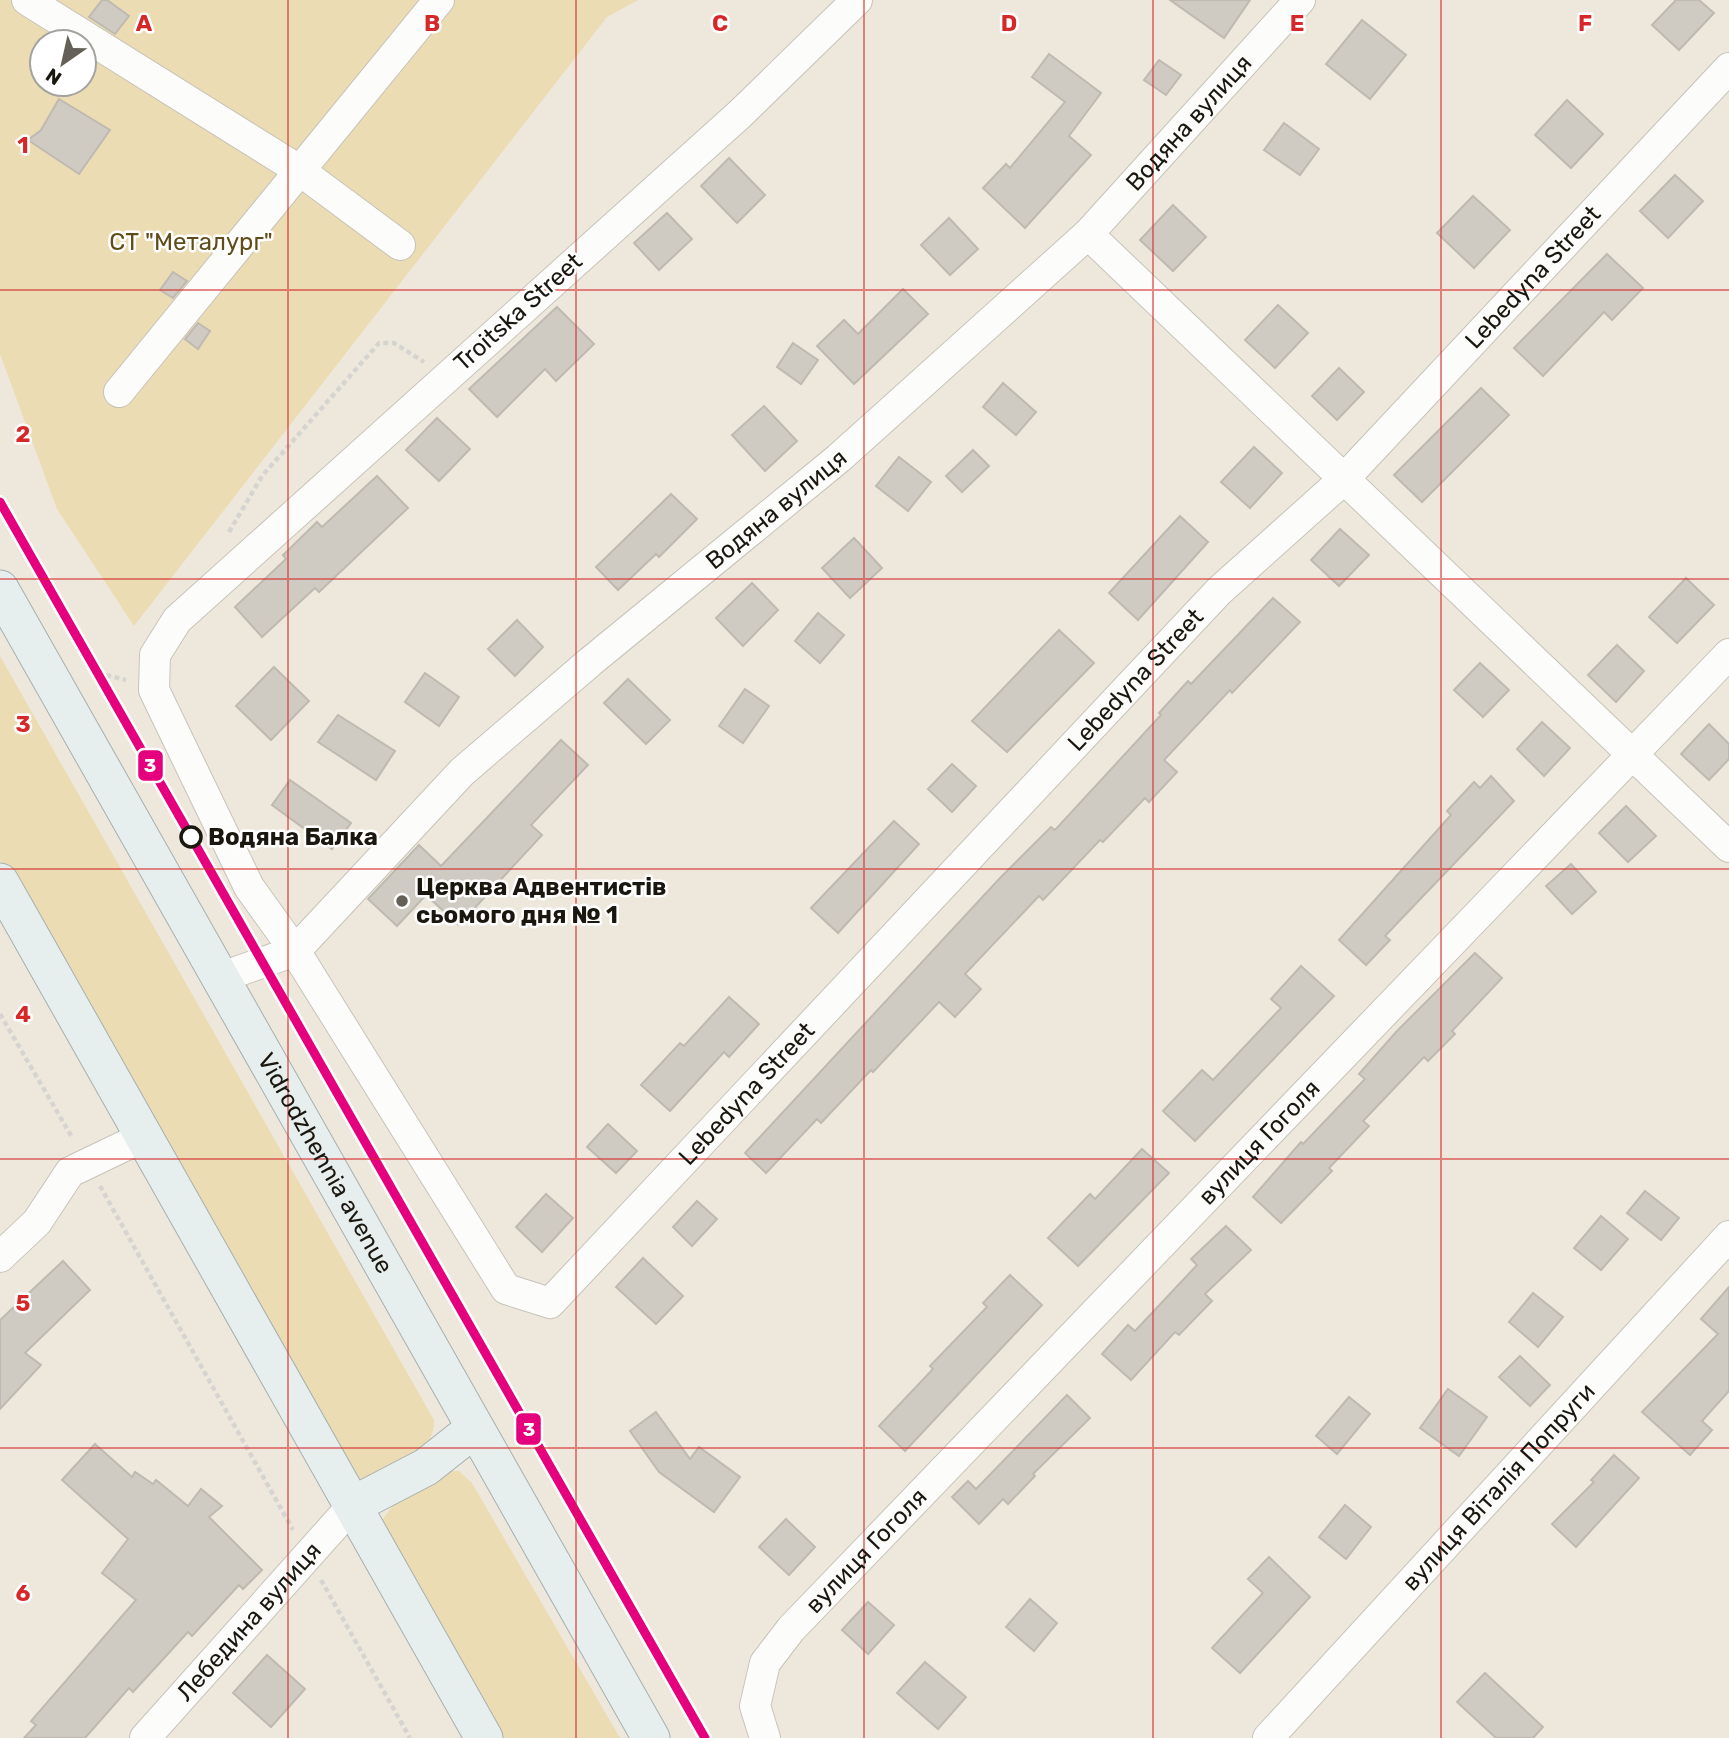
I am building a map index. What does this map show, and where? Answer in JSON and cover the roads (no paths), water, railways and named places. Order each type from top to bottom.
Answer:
[{"type":"main road","name":"Vidrodzhennia avenue","points":[[0,589],[222,976],[474,1429],[651,1738]]},
{"type":"main road","points":[[0,882],[484,1738]]},
{"type":"main road","points":[[353,1505],[426,1467],[474,1429]]},
{"type":"street","points":[[27,0],[299,170],[400,245]]},
{"type":"street","points":[[119,392],[439,0]]},
{"type":"street","name":"Troitska Street","points":[[550,1303],[506,1289],[295,951],[249,887],[153,690],[155,655],[177,620],[740,114],[856,0]]},
{"type":"street","name":"Водяна вулиця","points":[[222,976],[295,951],[462,772],[590,662],[839,458],[1088,234],[1300,0]]},
{"type":"street","name":"Lebedyna Street","points":[[550,1303],[1219,591],[1343,480],[1729,68]]},
{"type":"street","points":[[1088,234],[1729,847]]},
{"type":"street","name":"вулиця Гоголя","points":[[765,1738],[755,1706],[765,1663],[791,1629],[1729,654]]},
{"type":"street","points":[[0,1257],[37,1222],[70,1172],[145,1136]]},
{"type":"street","name":"вулиця Віталія Попруги","points":[[1268,1738],[1729,1236]]},
{"type":"street","name":"Лебедина вулиця","points":[[145,1738],[353,1505]]},
{"type":"place","name":"Водяна Балка","points":[[191,837]]},
{"type":"place","name":"Церква Адвентистів сьомого дня № 1","points":[[402,901]]},
{"type":"park label","name":"СТ \"Металург\"","points":[[191,242]]}]
